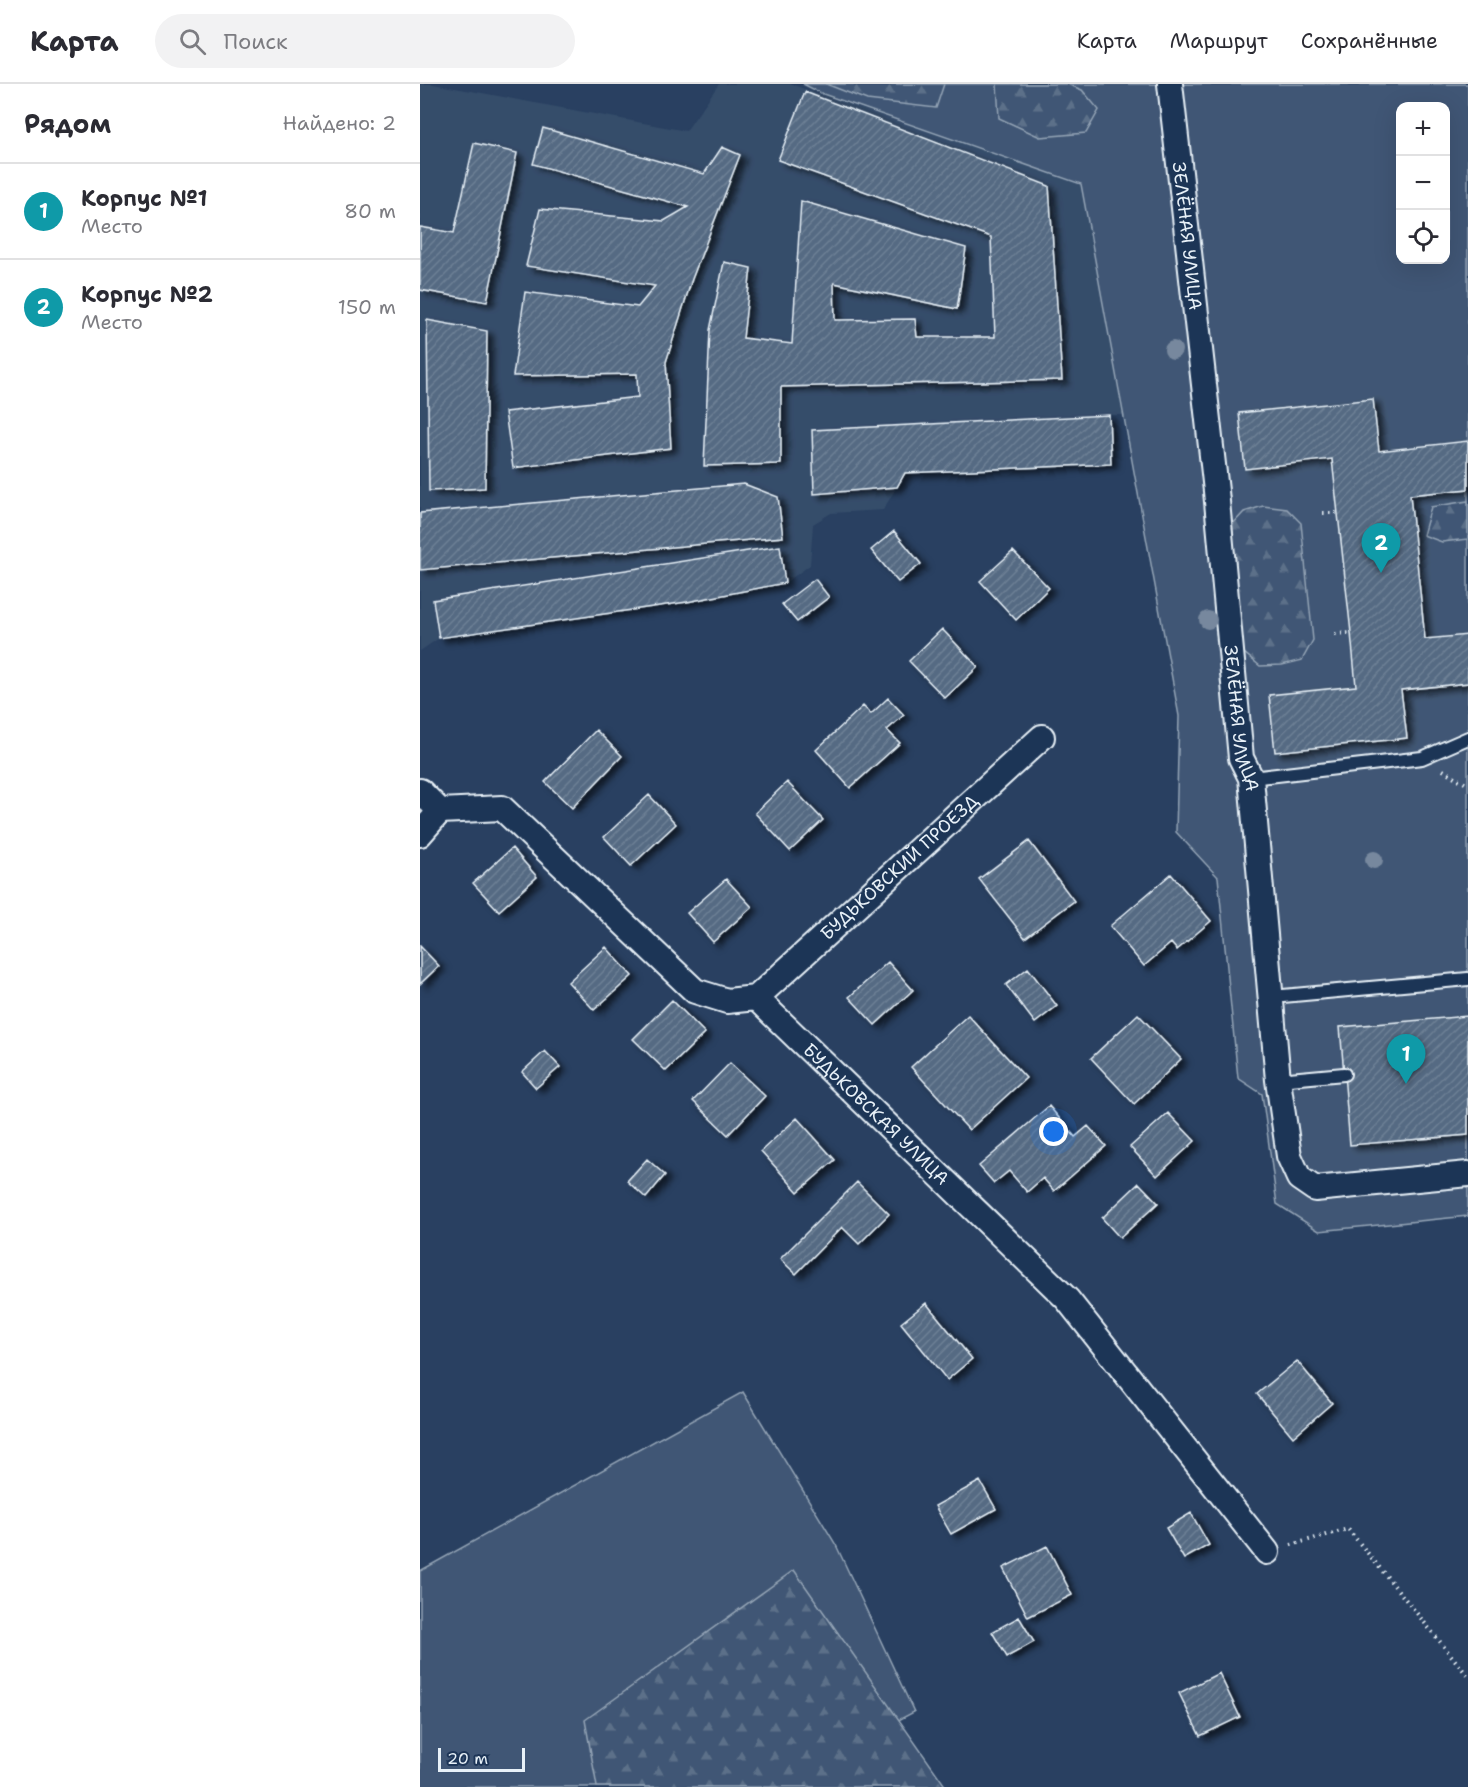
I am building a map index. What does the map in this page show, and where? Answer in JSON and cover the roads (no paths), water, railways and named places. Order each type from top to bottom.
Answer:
[{"type":"street","name":"ЗЕЛЁНАЯ УЛИЦА","points":[[1170,84],[1216,491],[1240,759],[1251,778],[1278,1080],[1289,1156],[1299,1178],[1315,1189],[1468,1174]]},
{"type":"street","name":"БУДЬКОВСКИЙ ПРОЕЗД","points":[[756,998],[1042,737]]},
{"type":"street","points":[[420,791],[440,811]]},
{"type":"street","points":[[420,834],[440,811],[502,808],[695,991],[727,1001],[756,998]]},
{"type":"street","name":"БУДЬКОВСКАЯ УЛИЦА","points":[[756,998],[1067,1299],[1268,1552]]},
{"type":"lane","points":[[1251,778],[1422,759],[1468,738]]},
{"type":"lane","points":[[1272,997],[1468,979]]},
{"type":"lane","points":[[1278,1080],[1344,1074]]},
{"type":"place","name":"Корпус №2","points":[[1381,573]]},
{"type":"place","name":"Корпус №1","points":[[1406,1084]]}]
